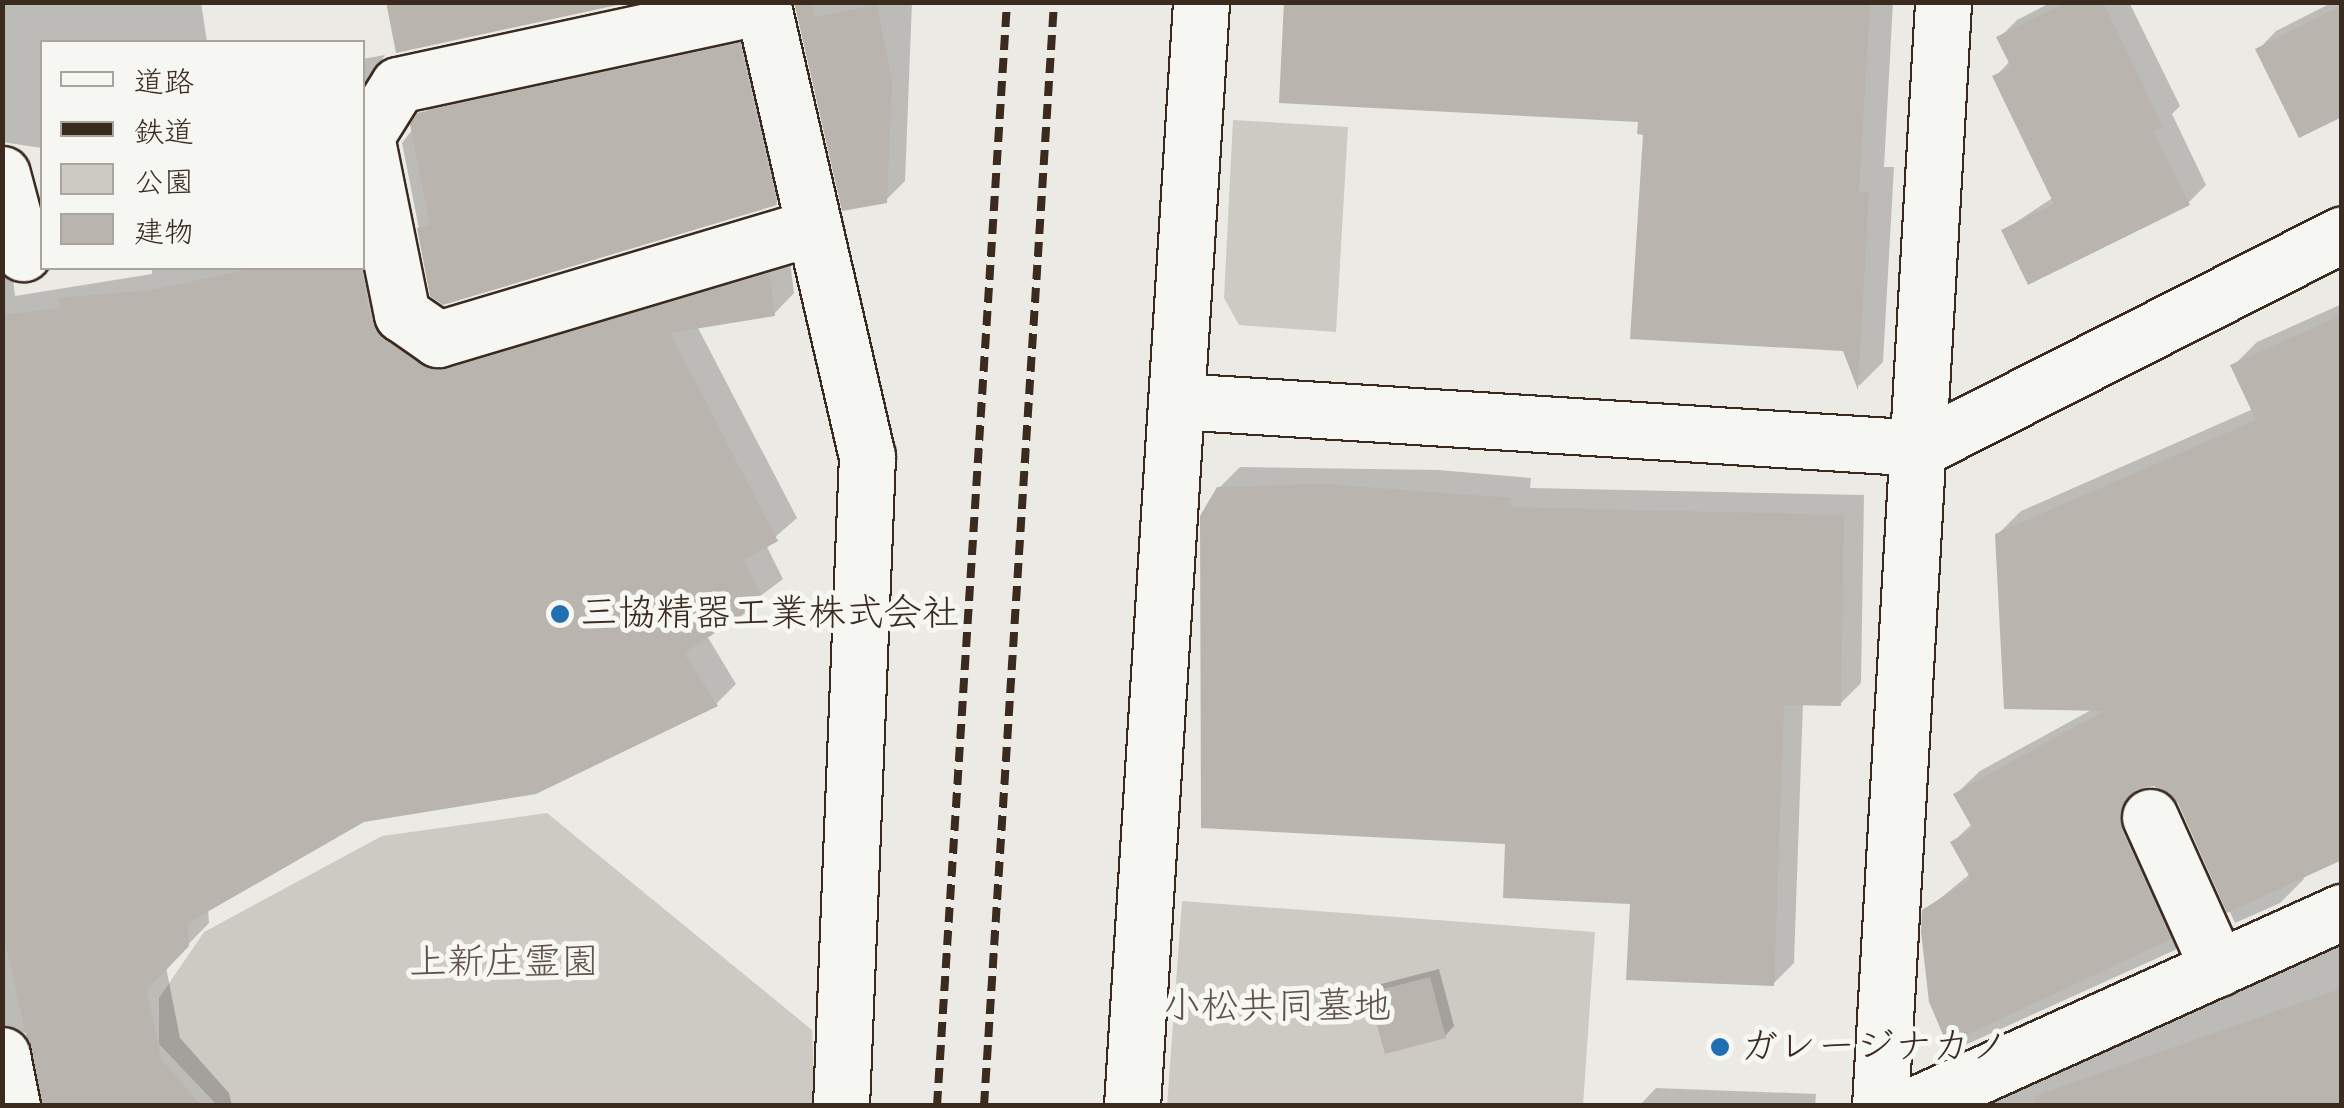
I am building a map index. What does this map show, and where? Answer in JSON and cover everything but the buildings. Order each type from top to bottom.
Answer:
[{"type":"street","points":[[1132,1106],[1201,2]]},
{"type":"street","points":[[1880,1106],[1921,448],[1943,2]]},
{"type":"street","points":[[814,227],[438,340],[402,314],[366,136],[398,85],[763,4],[867,456],[841,1106]]},
{"type":"street","points":[[4,183],[23,253]]},
{"type":"street","points":[[1177,402],[1921,448],[2342,234]]},
{"type":"street","points":[[2150,817],[2218,968]]},
{"type":"street","points":[[1912,1106],[2342,912]]},
{"type":"street","points":[[2,1055],[12,1106]]},
{"type":"green space","points":[[1233,120],[1348,127],[1336,332],[1239,325],[1224,298]]},
{"type":"green space","name":"上新庄霊園","points":[[547,813],[812,1030],[815,1105],[217,1105],[159,1044],[159,998],[204,932],[382,836]]},
{"type":"green space","name":"小松共同墓地","points":[[1182,901],[1595,932],[1583,1105],[1167,1106]]},
{"type":"railway","points":[[937,1106],[1007,2]]},
{"type":"railway","points":[[984,1106],[1054,2]]},
{"type":"place","name":"三協精器工業株式会社","points":[[560,614]]},
{"type":"place","name":"ガレージナカノ","points":[[1720,1047]]}]
